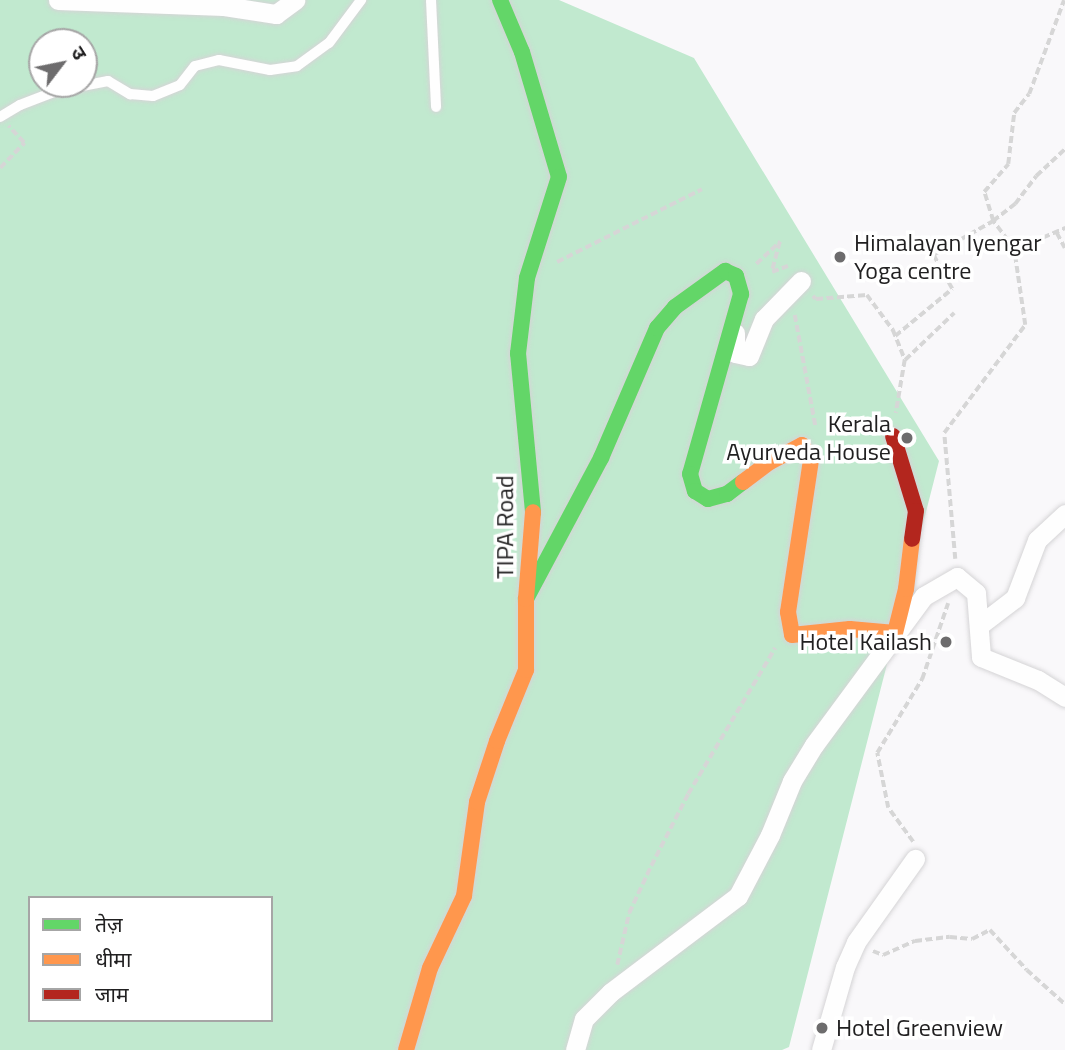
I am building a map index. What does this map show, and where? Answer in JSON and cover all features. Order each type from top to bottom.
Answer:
[{"type":"street","points":[[58,0],[224,5],[276,14],[295,0]]},
{"type":"street","name":"TIPA Road","points":[[406,1050],[414,1031],[430,968],[464,896],[477,802],[526,670],[526,599],[533,517],[518,353],[527,278],[559,177],[522,52],[500,0]]},
{"type":"street","points":[[526,599],[601,458],[657,328],[675,307],[725,271],[736,276],[740,289],[735,321],[694,452],[690,474],[695,491],[708,499],[727,494],[769,462],[802,444],[811,460],[788,612],[792,635],[850,629],[895,633]]},
{"type":"street","points":[[735,321],[735,353],[749,356],[764,320],[796,287]]},
{"type":"street","points":[[893,436],[916,511],[906,589],[895,633]]},
{"type":"street","points":[[981,624],[1015,598],[1037,540],[1065,514]]},
{"type":"street","points":[[575,1050],[584,1019],[611,992],[738,896],[770,835],[797,772],[924,596],[957,577],[976,593],[981,624],[981,657],[1038,680],[1065,697]]},
{"type":"street","points":[[821,1050],[845,967],[856,942],[915,859]]},
{"type":"lane","points":[[0,118],[20,105],[56,91],[108,81],[130,94],[153,96],[180,85],[195,66],[219,60],[270,70],[297,66],[329,43],[361,0]]},
{"type":"lane","points":[[431,0],[436,107]]},
{"type":"path","points":[[915,859],[913,840],[888,808],[877,753],[922,679],[957,577],[944,433],[1025,325],[1014,250],[993,220],[984,192],[1009,164],[1014,114],[1029,94],[1064,0]]},
{"type":"path","points":[[0,118],[24,143],[0,168]]},
{"type":"path","points":[[895,336],[951,289],[933,255],[1015,204],[1036,176],[1065,149]]},
{"type":"path","points":[[527,278],[702,189]]},
{"type":"path","points":[[1014,250],[1065,228]]},
{"type":"path","points":[[1057,233],[1065,248]]},
{"type":"path","points":[[740,289],[761,257],[780,243],[772,272],[801,261],[796,287],[818,441]]},
{"type":"path","points":[[796,287],[816,299],[867,295],[895,336],[905,360],[893,436]]},
{"type":"path","points":[[905,360],[954,313]]},
{"type":"path","points":[[611,992],[629,913],[651,866],[688,794],[728,731],[790,621]]},
{"type":"path","points":[[883,955],[915,941],[950,937],[972,939],[990,930],[1027,970],[1065,1004]]},
{"type":"green space","points":[[0,0],[559,0],[694,58],[939,461],[789,1047],[782,1050],[0,1050]]},
{"type":"traffic: fast","points":[[500,0],[522,52],[559,177],[527,278],[518,353],[533,512]]},
{"type":"traffic: fast","points":[[526,599],[601,458],[657,328],[675,307],[725,271],[736,276],[741,294],[690,474],[695,491],[708,499],[727,494],[743,482]]},
{"type":"traffic: slow","points":[[743,482],[770,462],[802,445],[811,460],[788,612],[792,635],[850,629],[895,633],[906,589],[912,539]]},
{"type":"traffic: slow","points":[[406,1050],[430,968],[464,896],[477,802],[497,741],[526,670],[526,599],[533,512]]},
{"type":"traffic: jam","points":[[893,436],[916,511],[912,539]]},
{"type":"place","name":"Himalayan Iyengar Yoga centre","points":[[840,257]]},
{"type":"place","name":"Kerala Ayurveda House","points":[[907,438]]},
{"type":"place","name":"Hotel Kailash","points":[[946,642]]},
{"type":"place","name":"Hotel Greenview","points":[[822,1028]]}]
